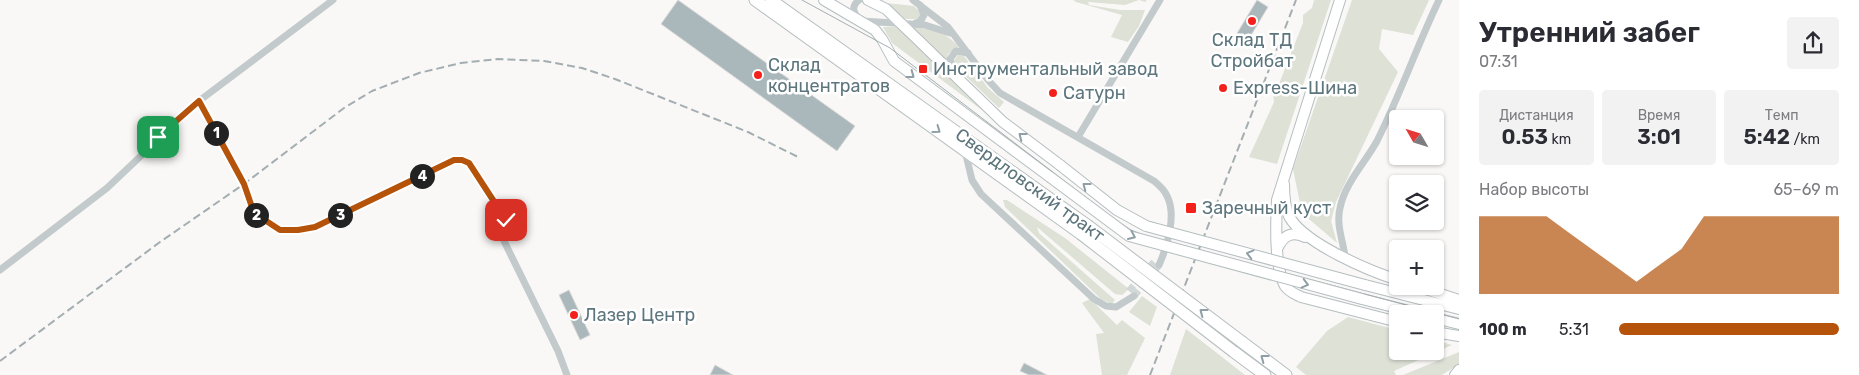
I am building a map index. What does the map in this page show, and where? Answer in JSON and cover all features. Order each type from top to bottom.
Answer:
[{"type":"main road","name":"Свердловский тракт","points":[[755,0],[965,151],[1084,230],[1265,375]]},
{"type":"main road","name":"Свердловский тракт","points":[[771,0],[1084,230],[1286,375]]},
{"type":"main road","points":[[824,0],[862,21],[879,33],[894,61],[906,72],[1129,236],[1389,306]]},
{"type":"main road","points":[[868,0],[886,9],[906,24],[1003,122],[1117,210],[1146,226],[1459,309]]},
{"type":"main road","points":[[1340,0],[1284,171],[1277,200],[1280,274],[1291,292],[1301,297],[1389,320]]},
{"type":"main road","points":[[1284,171],[1284,192],[1290,217],[1312,241]]},
{"type":"main road","points":[[1278,247],[1283,238],[1297,233],[1344,257],[1389,276]]},
{"type":"main road","points":[[1444,295],[1459,300]]},
{"type":"main road","points":[[1444,320],[1459,324]]},
{"type":"main road","points":[[1444,334],[1459,336]]},
{"type":"main road","points":[[1447,334],[1459,342]]},
{"type":"main road","points":[[1455,375],[1459,371]]},
{"type":"street","points":[[0,270],[107,188],[199,101],[333,0]]},
{"type":"street","points":[[859,0],[853,10],[862,21],[937,27],[953,34]]},
{"type":"street","points":[[1078,136],[1160,0]]},
{"type":"street","points":[[1344,257],[1339,227],[1340,205],[1351,182],[1378,138],[1439,0]]},
{"type":"street","points":[[906,24],[920,22],[923,19],[924,11],[916,2]]},
{"type":"street","points":[[916,2],[940,20],[953,34],[1000,93],[1078,136],[1154,181],[1164,190],[1169,203],[1170,217],[1163,255],[1156,263]]},
{"type":"street","points":[[955,75],[950,59],[953,54],[956,51],[969,54]]},
{"type":"street","points":[[199,101],[244,184],[254,213],[280,230],[298,230],[315,227],[454,160],[462,160],[469,163],[506,220],[504,242],[558,351],[567,375]]},
{"type":"street","points":[[965,151],[972,180],[981,194],[1094,299],[1106,306],[1116,307],[1131,294]]},
{"type":"shaded area","points":[[1073,0],[1139,0],[1125,5],[1088,2],[1089,5],[1120,10],[1145,10],[1139,26],[1128,42],[1111,37],[1122,15],[1076,2]]},
{"type":"shaded area","points":[[1314,0],[1331,0],[1277,164],[1249,157],[1274,102],[1273,93],[1277,89],[1303,23],[1303,15],[1312,8]]},
{"type":"shaded area","points":[[1352,0],[1429,0],[1413,35],[1382,29],[1379,49],[1398,72],[1336,202],[1331,221],[1337,243],[1302,213],[1293,169]]},
{"type":"shaded area","points":[[886,3],[914,6],[922,14],[918,19],[905,19]]},
{"type":"shaded area","points":[[883,27],[900,27],[986,113],[892,43]]},
{"type":"shaded area","points":[[913,28],[944,34],[959,47],[948,54],[947,61]]},
{"type":"shaded area","points":[[958,55],[964,56],[988,88],[1004,102],[999,108],[956,67],[954,61]]},
{"type":"shaded area","points":[[1003,200],[1007,200],[1065,238],[1129,289],[1122,295],[1115,294],[1037,227],[1039,233],[1115,300],[1112,304],[1101,299],[1005,207]]},
{"type":"shaded area","points":[[1142,296],[1157,307],[1150,326],[1129,312]]},
{"type":"shaded area","points":[[1090,299],[1117,325],[1122,320],[1145,338],[1127,375],[1102,375],[1096,334],[1104,333],[1082,303]]},
{"type":"shaded area","points":[[1348,317],[1389,328],[1389,360],[1419,360],[1394,371],[1396,375],[1306,375],[1296,367],[1327,331]]},
{"type":"shaded area","points":[[1186,329],[1245,375],[1170,375]]},
{"type":"shaded area","points":[[1444,343],[1452,345],[1444,349]]},
{"type":"shaded area","points":[[1459,352],[1459,364],[1442,375],[1403,375],[1440,360],[1444,360],[1444,358]]},
{"type":"building","name":"Склад концентратов","points":[[678,0],[855,126],[837,151],[661,24]]},
{"type":"building","name":"Склад ТД Стройбат","points":[[1257,0],[1268,7],[1247,42],[1236,35]]},
{"type":"building","name":"Лазер Центр","points":[[569,290],[590,335],[580,340],[559,295]]},
{"type":"building","points":[[1024,363],[1047,375],[1029,375],[1020,371]]},
{"type":"building","points":[[715,365],[733,375],[710,375]]},
{"type":"tunnel","points":[[1129,291],[1154,262]]},
{"type":"tunnel","points":[[1134,296],[1159,265]]},
{"type":"tram line","points":[[802,0],[890,48],[1131,230],[1146,236],[1459,319]]},
{"type":"railway","points":[[1150,375],[1296,0]]},
{"type":"railway","points":[[0,361],[160,242],[244,184],[344,108],[372,91],[419,73],[461,63],[498,59],[544,61],[582,68],[615,79],[748,132],[798,157]]},
{"type":"place","name":"Склад ТД Стройбат","points":[[1252,21]]},
{"type":"place","name":"Инструментальный завод","points":[[923,69]]},
{"type":"place","name":"Склад концентратов","points":[[758,75]]},
{"type":"place","name":"Express-Шина","points":[[1223,88]]},
{"type":"place","name":"Сатурн","points":[[1053,93]]},
{"type":"place","name":"Заречный куст","points":[[1191,208]]},
{"type":"place","name":"Лазер Центр","points":[[574,315]]},
{"type":"route","points":[[158,137],[199,101],[244,184],[254,213],[280,230],[298,230],[315,227],[454,160],[462,160],[472,166],[506,220]]}]
